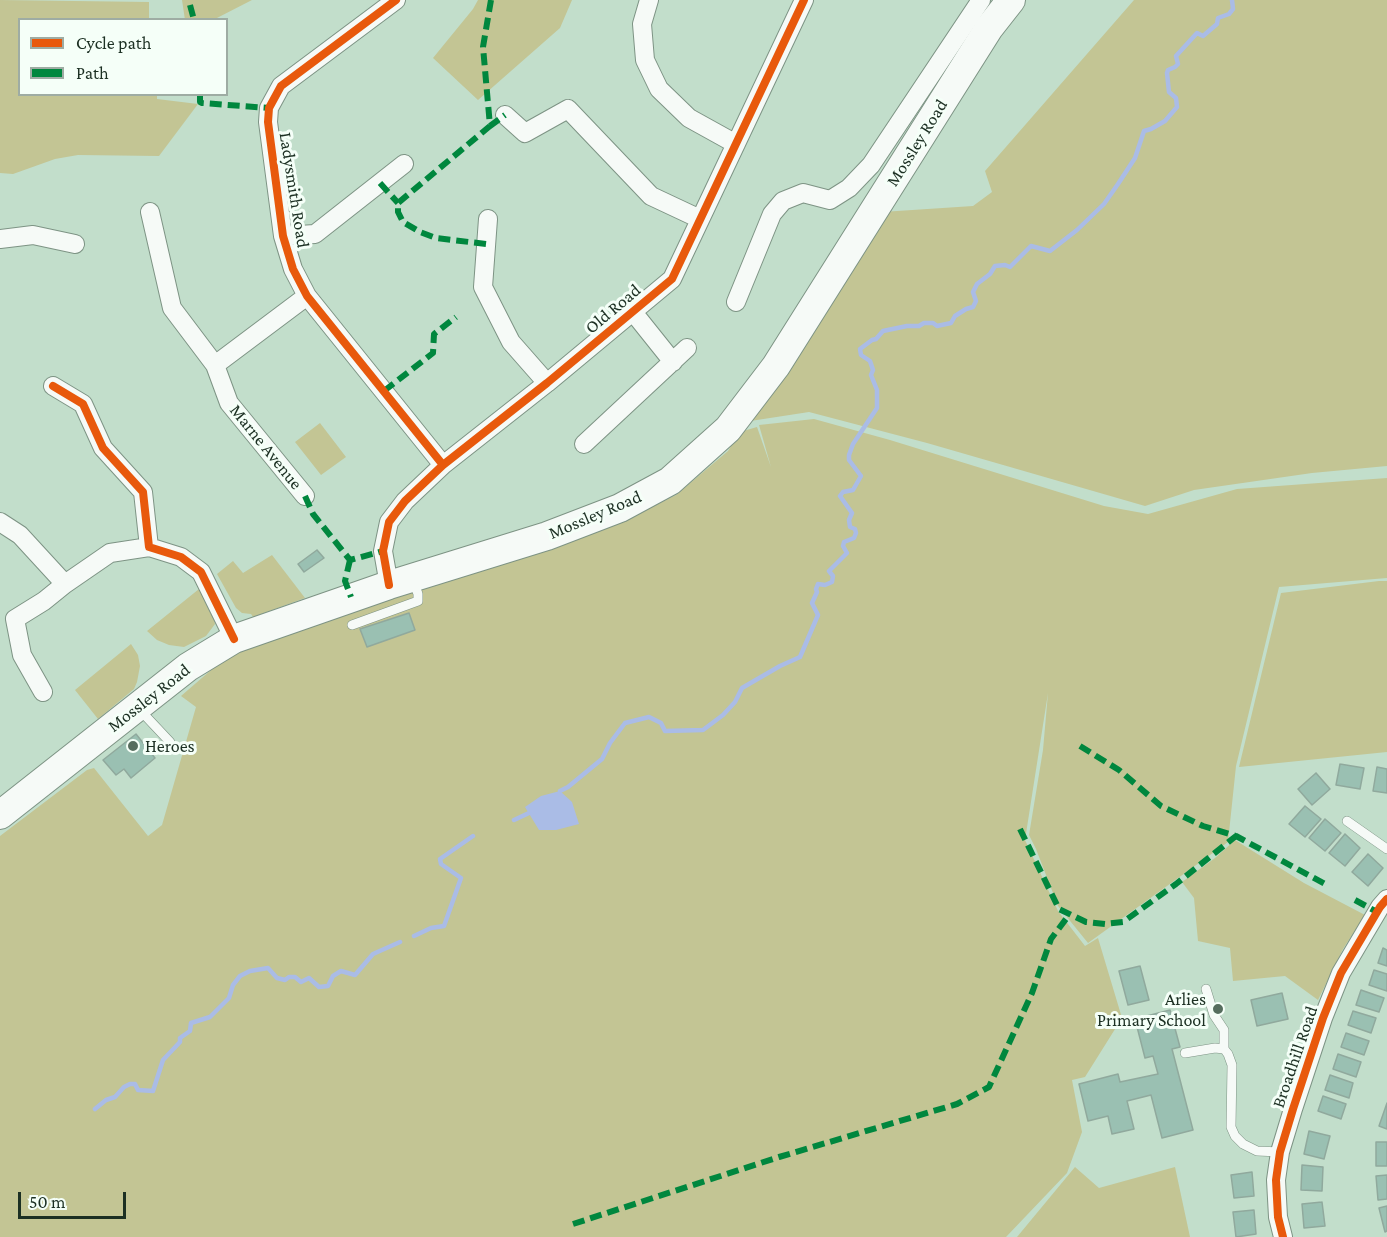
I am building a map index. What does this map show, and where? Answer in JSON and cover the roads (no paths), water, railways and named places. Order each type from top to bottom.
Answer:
[{"type":"main road","name":"Mossley Road","points":[[0,815],[188,667],[234,639],[401,581],[548,536],[620,508],[670,481],[728,429],[776,366],[917,118],[1011,0]]},
{"type":"street","name":"Ladysmith Road","points":[[396,0],[281,86],[269,108],[268,122],[283,236],[293,269],[307,296],[443,465]]},
{"type":"street","points":[[649,0],[642,24],[645,60],[659,89],[689,118],[736,144]]},
{"type":"street","name":"Old Road","points":[[401,581],[383,551],[389,522],[405,501],[443,465],[547,383],[672,279],[804,0]]},
{"type":"street","points":[[735,302],[772,214],[783,201],[803,193],[830,200],[849,188],[917,118],[981,0]]},
{"type":"street","points":[[505,115],[525,133],[568,109],[651,196],[700,219]]},
{"type":"street","points":[[283,236],[315,234],[404,164]]},
{"type":"street","name":"Marne Avenue","points":[[150,212],[172,308],[215,365],[229,403],[305,495]]},
{"type":"street","points":[[488,219],[483,287],[511,342],[547,383]]},
{"type":"street","points":[[0,239],[33,235],[75,243]]},
{"type":"street","points":[[215,365],[307,296]]},
{"type":"street","points":[[633,312],[673,362]]},
{"type":"street","points":[[584,444],[687,348]]},
{"type":"street","points":[[53,386],[83,404],[103,448],[143,492],[149,547]]},
{"type":"street","points":[[0,522],[20,536],[65,584]]},
{"type":"street","points":[[44,692],[22,655],[8,620],[44,601],[110,553],[149,547],[181,557],[201,572],[234,639]]},
{"type":"street","name":"Broadhill Road","points":[[1283,1237],[1276,1196],[1280,1152],[1323,1018],[1341,974],[1387,899]]},
{"type":"lane","points":[[352,625],[418,602],[418,594],[401,581]]},
{"type":"lane","points":[[137,707],[170,742]]},
{"type":"lane","points":[[1347,821],[1387,849]]},
{"type":"lane","points":[[1206,989],[1214,1015],[1224,1030],[1224,1049],[1232,1065],[1232,1127],[1235,1136],[1243,1144],[1257,1150],[1280,1152]]},
{"type":"lane","points":[[1185,1053],[1215,1048],[1224,1049]]},
{"type":"water","points":[[560,791],[572,802],[579,824],[556,830],[539,830],[525,807],[541,796]]},
{"type":"waterway","points":[[560,791],[602,759],[610,743],[625,723],[649,717],[661,723],[665,731],[703,730],[723,715],[735,702],[742,688],[800,657],[818,615],[812,603],[818,584],[825,585],[832,582],[833,576],[829,571],[847,553],[843,546],[844,542],[854,538],[856,533],[855,529],[850,527],[849,520],[852,513],[840,496],[843,492],[853,490],[861,476],[849,460],[849,455],[853,444],[877,408],[877,390],[871,375],[873,370],[870,361],[861,355],[860,349],[876,339],[883,331],[919,326],[924,323],[933,323],[937,326],[951,323],[955,316],[973,307],[976,301],[973,292],[977,284],[990,274],[995,266],[1010,267],[1031,246],[1050,251],[1077,230],[1104,204],[1118,184],[1135,158],[1144,131],[1165,121],[1177,107],[1176,98],[1169,92],[1167,73],[1178,64],[1176,56],[1197,33],[1203,36],[1217,24],[1218,18],[1229,14],[1233,9],[1232,0]]},
{"type":"waterway","points":[[514,820],[529,813]]},
{"type":"waterway","points":[[414,936],[431,928],[444,926],[461,878],[441,864],[440,859],[473,836]]},
{"type":"waterway","points":[[95,1109],[106,1100],[115,1097],[130,1084],[135,1084],[138,1090],[153,1091],[163,1060],[180,1042],[180,1038],[190,1031],[191,1023],[210,1017],[229,998],[233,985],[240,976],[250,971],[268,968],[277,978],[285,980],[295,977],[301,982],[309,978],[319,987],[328,986],[333,976],[341,971],[355,975],[373,954],[400,942]]},
{"type":"place","name":"Heroes","points":[[133,746]]},
{"type":"place","name":"Arlies Primary School","points":[[1218,1009]]}]
